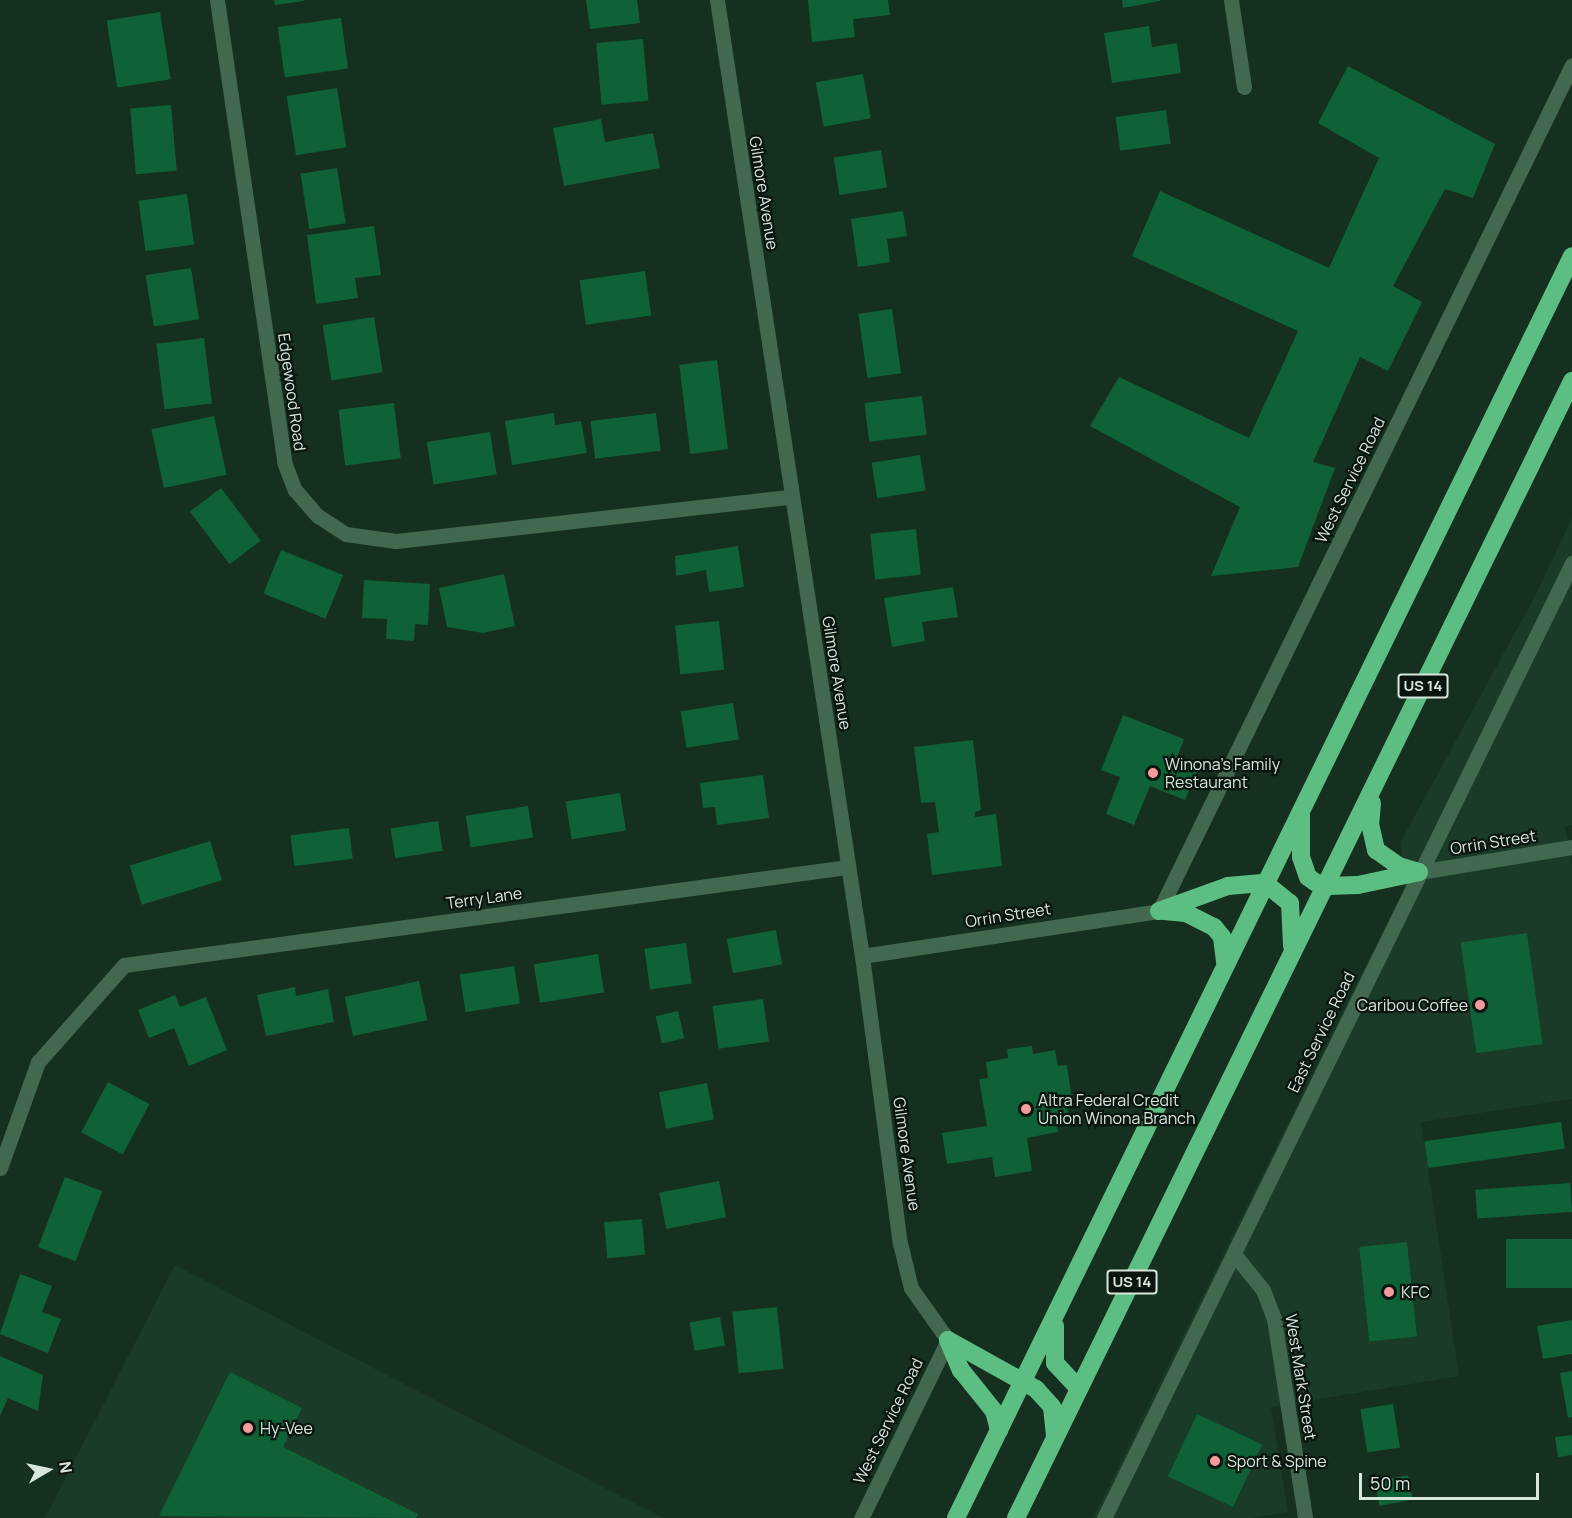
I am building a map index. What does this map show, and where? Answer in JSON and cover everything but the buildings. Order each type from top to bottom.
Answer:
[{"type":"highway","points":[[956,1518],[1572,256]]},
{"type":"highway","name":"US 14","points":[[1016,1518],[1572,381]]},
{"type":"highway","points":[[1374,788],[1370,824],[1376,850],[1399,866],[1419,872]]},
{"type":"highway","points":[[1301,810],[1303,867],[1308,877],[1327,886],[1377,882],[1419,872]]},
{"type":"highway","points":[[1160,911],[1228,886],[1265,884],[1290,903],[1295,925],[1290,960]]},
{"type":"highway","points":[[1160,911],[1186,913],[1214,927],[1226,949],[1225,965]]},
{"type":"highway","points":[[1058,1310],[1052,1338],[1055,1363],[1079,1389]]},
{"type":"highway","points":[[948,1340],[1023,1380],[1052,1407],[1055,1438]]},
{"type":"highway","points":[[948,1340],[957,1364],[994,1411],[999,1430]]},
{"type":"street","name":"Edgewood Road","points":[[217,0],[284,462],[295,490],[318,516],[346,534],[396,542],[791,497]]},
{"type":"street","name":"Gilmore Avenue","points":[[717,0],[862,956],[906,1270],[927,1317],[948,1340]]},
{"type":"street","points":[[1232,0],[1244,87]]},
{"type":"street","name":"West Service Road","points":[[1160,911],[1572,65]]},
{"type":"street","name":"East Service Road","points":[[1104,1518],[1572,563]]},
{"type":"street","name":"Orrin Street","points":[[1419,872],[1572,847]]},
{"type":"street","name":"Terry Lane","points":[[0,1168],[38,1062],[124,965],[848,867]]},
{"type":"street","name":"Orrin Street","points":[[862,956],[1160,911]]},
{"type":"street","name":"West Mark Street","points":[[1234,1254],[1263,1290],[1274,1319],[1305,1518]]},
{"type":"street","name":"West Service Road","points":[[861,1518],[948,1340]]},
{"type":"shaded area","points":[[1572,518],[1572,825],[1565,827],[1572,865],[1572,1099],[1421,1122],[1459,1376],[1271,1407],[1288,1512],[1252,1518],[1093,1518],[1404,888],[1401,841],[1535,596]]},
{"type":"shaded area","points":[[175,1265],[663,1518],[45,1518]]},
{"type":"place","name":"Winona's Family Restaurant","points":[[1153,773]]},
{"type":"place","name":"Caribou Coffee","points":[[1480,1005]]},
{"type":"place","name":"Altra Federal Credit Union Winona Branch","points":[[1026,1109]]},
{"type":"place","name":"KFC","points":[[1389,1292]]},
{"type":"place","name":"Hy-Vee","points":[[248,1428]]},
{"type":"place","name":"Sport & Spine","points":[[1215,1461]]}]
